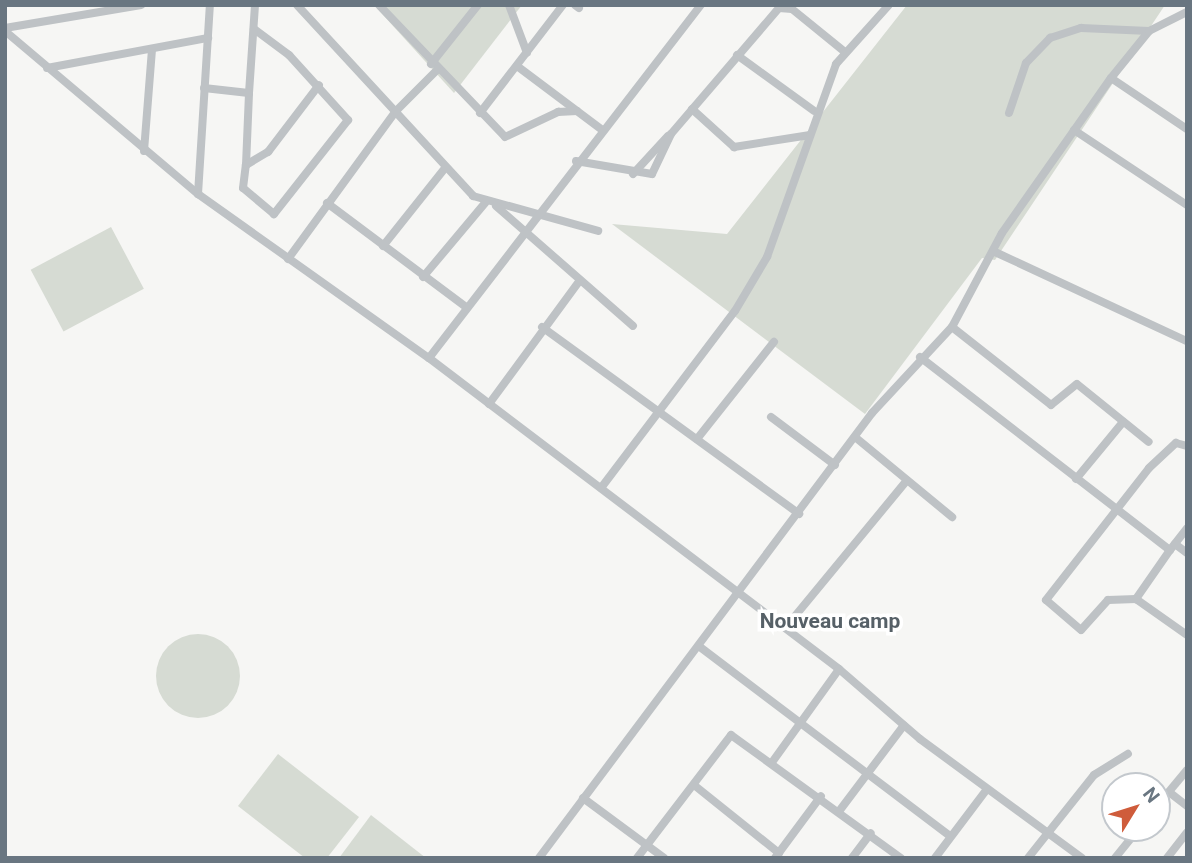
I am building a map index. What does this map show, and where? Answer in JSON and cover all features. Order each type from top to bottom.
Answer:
[{"type":"street","points":[[5,30],[141,5]]},
{"type":"street","points":[[198,194],[210,5]]},
{"type":"street","points":[[254,29],[318,85],[348,120],[274,214],[244,192],[255,5]]},
{"type":"street","points":[[297,5],[445,167],[526,233],[578,283],[633,326]]},
{"type":"street","points":[[379,5],[434,67],[480,113],[509,137],[558,112],[577,111]]},
{"type":"street","points":[[288,259],[327,203],[396,111],[434,67],[478,5]]},
{"type":"street","points":[[509,5],[527,53]]},
{"type":"street","points":[[480,113],[563,5]]},
{"type":"street","points":[[601,488],[657,410],[735,311],[767,257],[810,135],[814,111],[845,52],[889,5]]},
{"type":"street","points":[[429,358],[541,213],[576,161],[700,6]]},
{"type":"street","points":[[633,174],[671,134],[737,55],[785,7],[845,52]]},
{"type":"street","points":[[539,858],[583,797],[741,594],[855,437],[920,357],[952,327],[995,252],[1002,233],[1111,78],[1149,31],[1187,12]]},
{"type":"street","points":[[1009,113],[1026,63],[1050,38],[1081,28],[1149,31]]},
{"type":"street","points":[[5,30],[144,151],[198,194],[429,358],[786,627],[904,725],[1082,858]]},
{"type":"street","points":[[47,68],[208,38]]},
{"type":"street","points":[[144,151],[152,48]]},
{"type":"street","points":[[737,55],[814,111]]},
{"type":"street","points":[[517,66],[601,130]]},
{"type":"street","points":[[1111,78],[1187,129]]},
{"type":"street","points":[[246,165],[268,152],[318,85]]},
{"type":"street","points":[[205,88],[249,93]]},
{"type":"street","points":[[692,109],[734,147],[810,135]]},
{"type":"street","points":[[1074,131],[1185,202]]},
{"type":"street","points":[[576,161],[633,174],[652,174],[671,134]]},
{"type":"street","points":[[383,246],[445,167]]},
{"type":"street","points":[[327,203],[466,307]]},
{"type":"street","points":[[490,204],[541,213],[598,231]]},
{"type":"street","points":[[423,277],[490,204]]},
{"type":"street","points":[[995,252],[1187,341]]},
{"type":"street","points":[[489,404],[542,327],[578,283]]},
{"type":"street","points":[[542,327],[799,514]]},
{"type":"street","points":[[952,327],[1051,405],[1073,383],[1149,442]]},
{"type":"street","points":[[697,439],[774,342]]},
{"type":"street","points":[[920,357],[1114,508],[1173,547],[1187,553]]},
{"type":"street","points":[[771,417],[835,465]]},
{"type":"street","points":[[1076,479],[1123,422]]},
{"type":"street","points":[[855,437],[952,517]]},
{"type":"street","points":[[1187,446],[1170,447],[1114,508],[1046,600],[1081,630],[1108,600],[1136,599],[1187,635]]},
{"type":"street","points":[[786,627],[907,480]]},
{"type":"street","points":[[1136,599],[1187,528]]},
{"type":"street","points":[[700,647],[868,771],[950,836]]},
{"type":"street","points":[[773,761],[839,669]]},
{"type":"street","points":[[840,810],[904,725]]},
{"type":"street","points":[[637,858],[731,735],[773,761],[901,858]]},
{"type":"street","points":[[1028,858],[1094,775],[1128,754]]},
{"type":"street","points":[[1171,790],[1187,770]]},
{"type":"street","points":[[694,785],[777,855],[821,796]]},
{"type":"street","points":[[935,858],[987,789]]},
{"type":"street","points":[[1171,794],[1187,806]]},
{"type":"street","points":[[583,797],[664,858]]},
{"type":"street","points":[[1167,858],[1187,832]]},
{"type":"street","points":[[852,858],[871,833]]},
{"type":"street","points":[[1115,858],[1128,842]]},
{"type":"shaded area","points":[[374,5],[522,5],[454,93]]},
{"type":"shaded area","points":[[907,5],[1165,5],[995,260],[982,258],[865,414],[612,224],[727,234]]},
{"type":"shaded area","points":[[111,227],[144,289],[64,332],[31,270]]},
{"type":"shaded area","points":[[198,634],[221,641],[233,653],[240,676],[233,699],[221,711],[198,718],[175,711],[163,699],[156,676],[163,653],[175,641]]},
{"type":"shaded area","points":[[278,754],[359,817],[327,858],[305,858],[238,806]]},
{"type":"shaded area","points":[[371,815],[426,858],[339,858]]},
{"type":"district","name":"Nouveau camp","points":[[830,621]]}]
